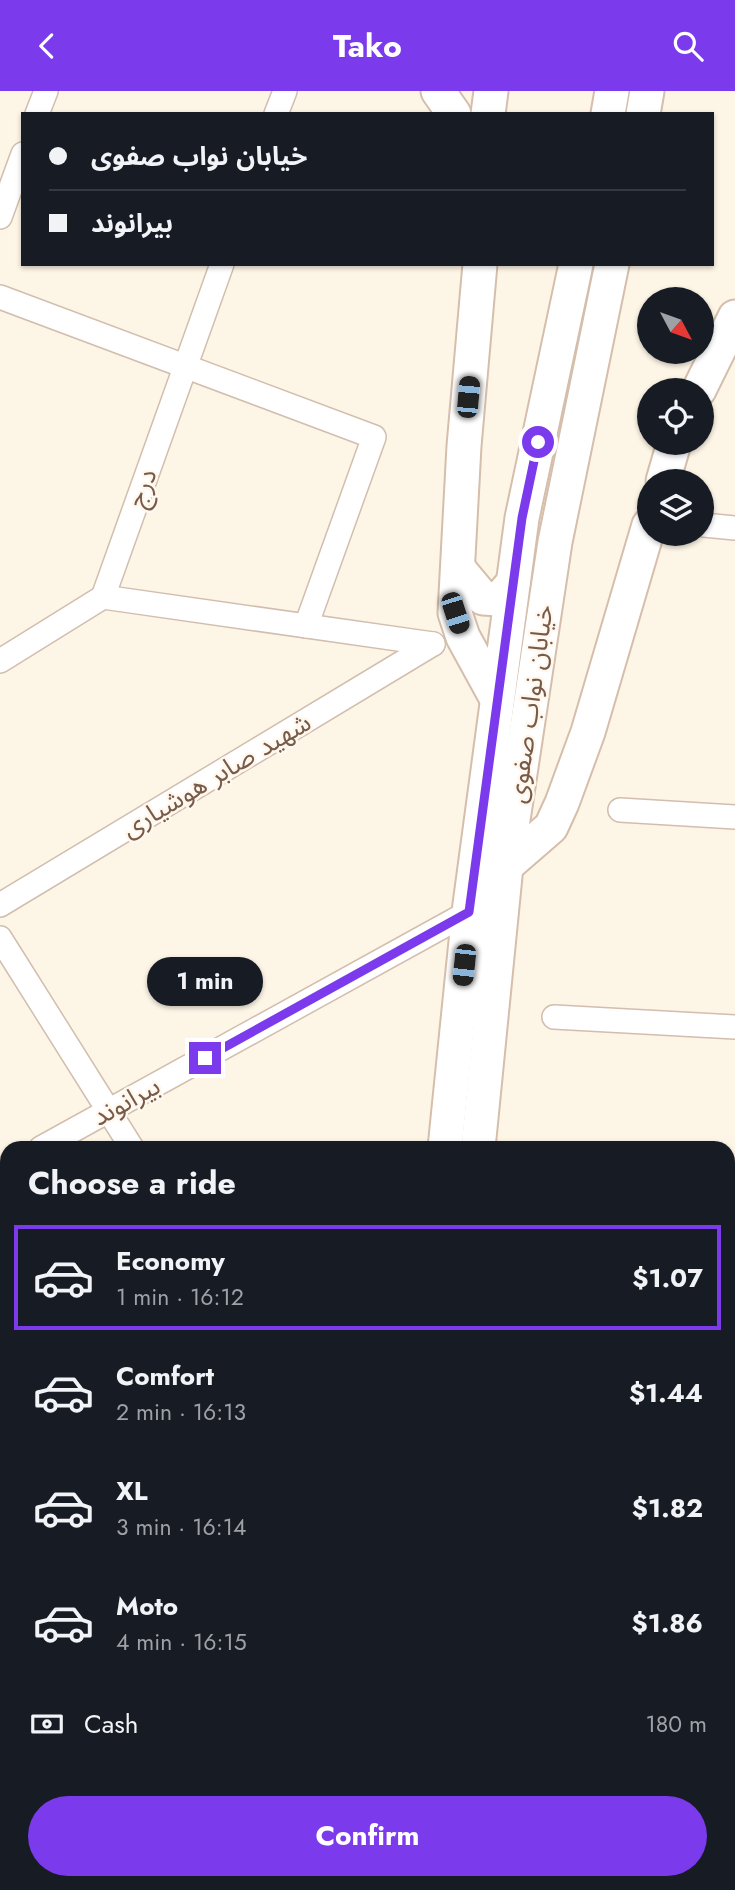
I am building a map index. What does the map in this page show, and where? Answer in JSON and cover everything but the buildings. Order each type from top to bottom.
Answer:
[{"type":"main road","points":[[438,91],[453,112]]},
{"type":"main road","points":[[488,112],[491,91]]},
{"type":"main road","points":[[608,112],[612,91]]},
{"type":"main road","points":[[643,112],[647,91]]},
{"type":"main road","points":[[480,266],[462,470],[455,613],[463,637],[497,699]]},
{"type":"main road","name":"خیابان نواب صفوی","points":[[446,1141],[469,912],[522,518],[576,266]]},
{"type":"main road","name":"خیابان نواب صفوی","points":[[479,1141],[506,866],[555,542],[612,266]]},
{"type":"main road","points":[[705,378],[735,317]]},
{"type":"main road","points":[[506,866],[551,827],[562,803],[588,732],[643,546]]},
{"type":"main road","points":[[458,568],[483,598],[499,599],[513,583]]},
{"type":"street","points":[[38,112],[46,91]]},
{"type":"street","points":[[277,112],[285,91]]},
{"type":"street","points":[[0,217],[21,159]]},
{"type":"street","name":"درج","points":[[103,597],[221,266]]},
{"type":"street","points":[[0,297],[374,437],[306,626],[103,597],[0,661]]},
{"type":"street","points":[[714,526],[735,528]]},
{"type":"street","name":"شهید صابر هوشیاری","points":[[0,905],[433,644],[306,626]]},
{"type":"street","points":[[620,810],[735,817]]},
{"type":"street","name":"بیرانوند","points":[[54,1141],[469,912]]},
{"type":"street","points":[[0,938],[128,1141]]},
{"type":"street","points":[[554,1017],[735,1027]]},
{"type":"route","points":[[205,1058],[469,912],[522,518],[538,442]]}]
